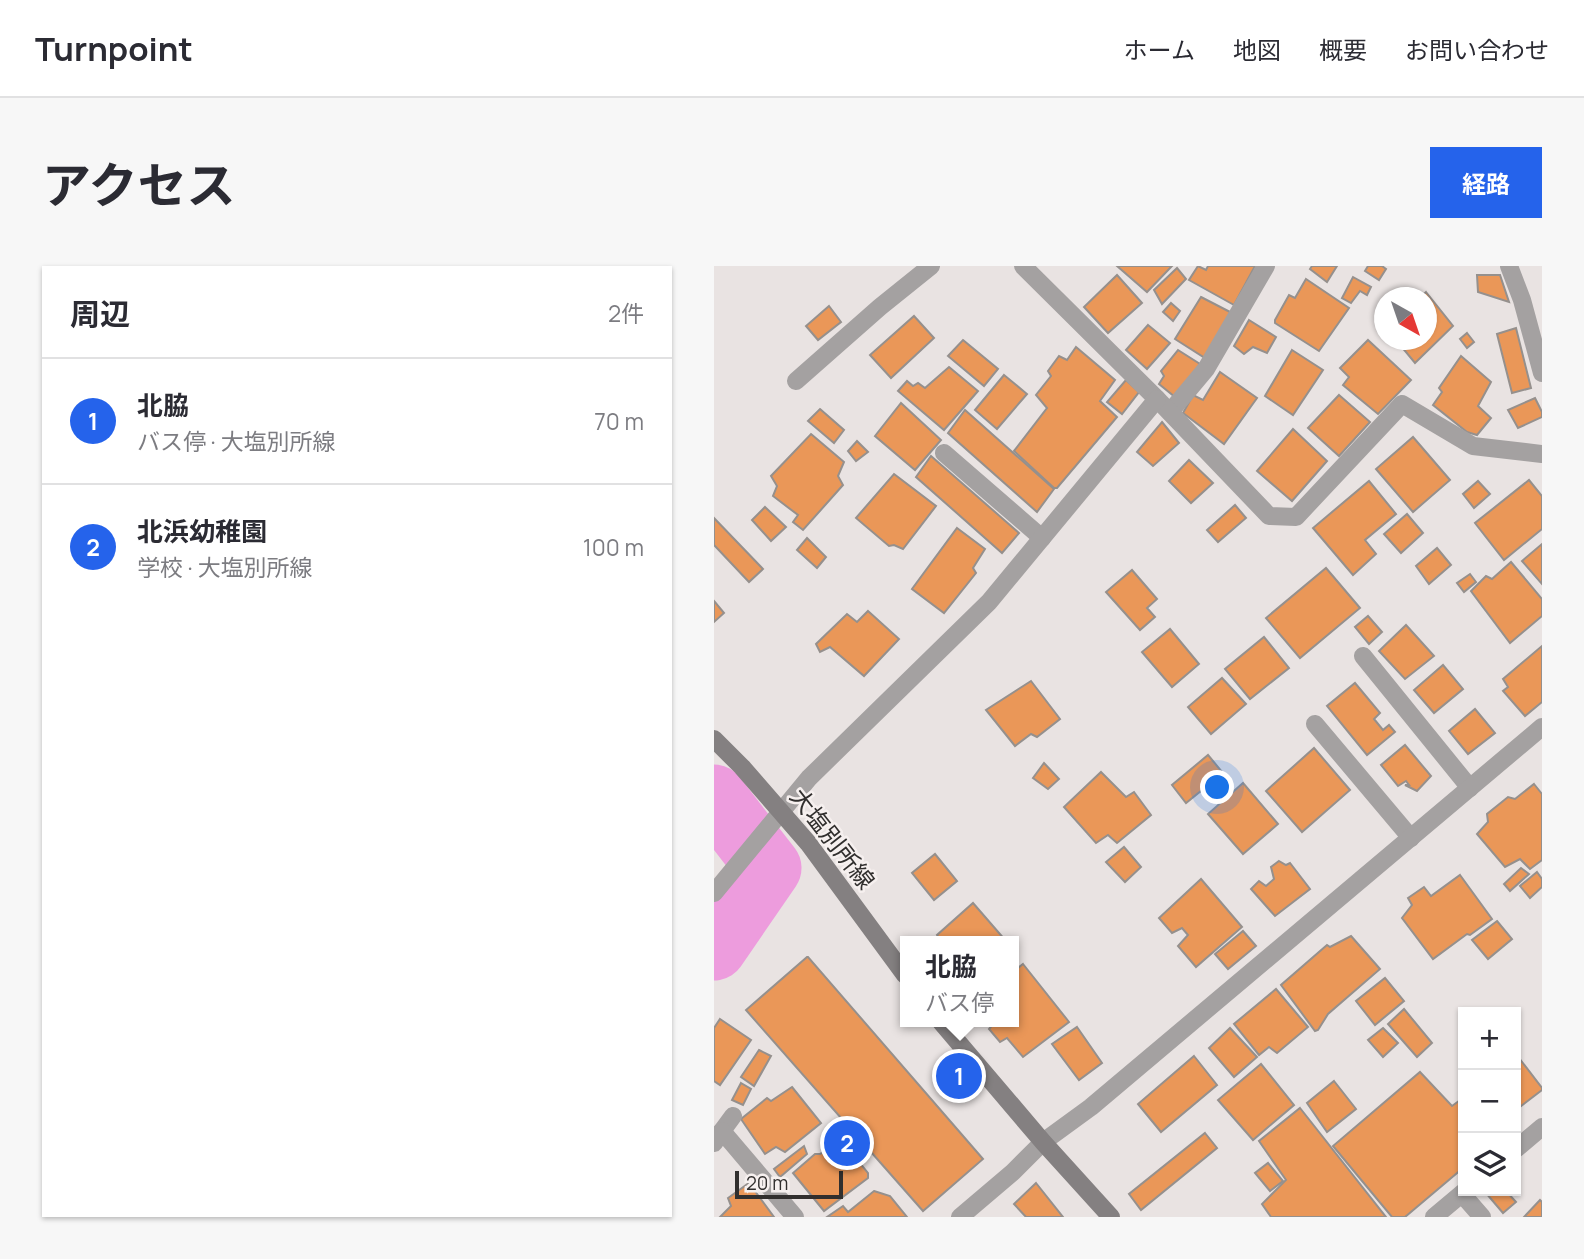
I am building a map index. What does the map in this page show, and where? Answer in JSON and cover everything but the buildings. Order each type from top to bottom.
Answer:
[{"type":"main road","name":"大塩別所線","points":[[714,739],[807,842],[900,968]]},
{"type":"main road","points":[[945,1027],[1111,1217]]},
{"type":"street","points":[[796,381],[931,266]]},
{"type":"street","points":[[1023,266],[1170,412],[1269,516],[1297,517],[1402,404],[1473,446],[1542,454]]},
{"type":"street","points":[[1170,412],[1206,369],[1266,266]]},
{"type":"street","points":[[1509,266],[1522,300],[1542,373]]},
{"type":"street","points":[[718,889],[809,778],[989,602],[1157,399]]},
{"type":"street","points":[[944,453],[1042,538]]},
{"type":"street","points":[[1363,656],[1470,788]]},
{"type":"street","points":[[1315,724],[1411,838]]},
{"type":"street","points":[[960,1217],[1013,1172],[1043,1142],[1091,1107],[1542,727]]},
{"type":"street","points":[[733,1116],[718,1137],[795,1217]]},
{"type":"street","points":[[1521,1145],[1542,1127]]},
{"type":"street","points":[[1434,1217],[1458,1196]]},
{"type":"street","points":[[1466,1196],[1482,1217]]},
{"type":"waterway","points":[[714,797],[769,868],[714,948]]},
{"type":"place","name":"北脇","points":[[959,1076]]},
{"type":"place","name":"北浜幼稚園","points":[[847,1143]]}]
